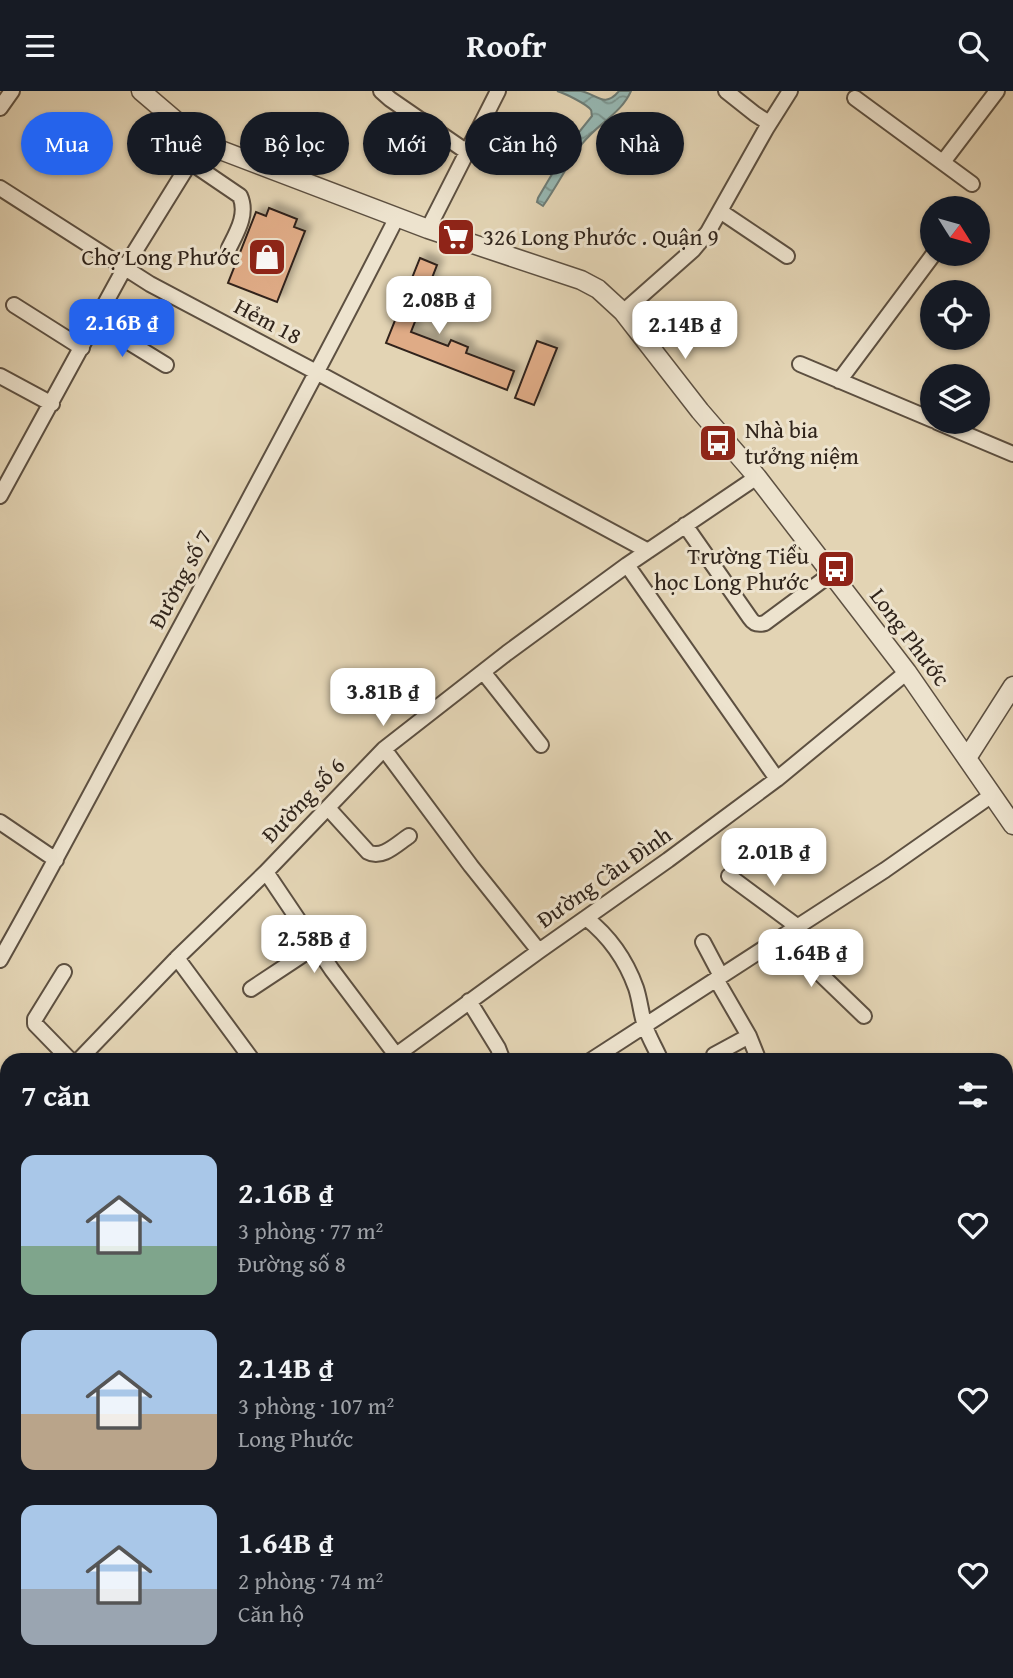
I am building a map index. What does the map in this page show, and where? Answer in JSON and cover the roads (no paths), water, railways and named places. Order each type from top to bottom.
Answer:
[{"type":"street","points":[[0,108],[12,91]]},
{"type":"street","name":"Long Phước","points":[[141,91],[166,112]]},
{"type":"street","points":[[381,91],[465,151]]},
{"type":"street","points":[[487,112],[498,91]]},
{"type":"street","points":[[726,91],[769,123]]},
{"type":"street","points":[[622,312],[693,250],[708,232],[786,97],[771,91]]},
{"type":"street","points":[[943,162],[988,94]]},
{"type":"street","points":[[855,98],[972,184]]},
{"type":"street","name":"Long Phước","points":[[226,152],[428,229],[581,280],[598,289],[622,312],[700,411],[757,477],[907,672],[1013,825]]},
{"type":"street","points":[[428,229],[465,156]]},
{"type":"street","points":[[0,496],[124,269],[182,175]]},
{"type":"street","points":[[209,175],[240,197],[244,204],[242,219],[229,248]]},
{"type":"street","name":"Hẻm 18","points":[[0,188],[150,284],[648,551]]},
{"type":"street","points":[[720,211],[787,255]]},
{"type":"street","name":"Đường số 7","points":[[0,960],[317,373],[397,217]]},
{"type":"street","points":[[839,380],[925,266]]},
{"type":"street","points":[[14,305],[82,348]]},
{"type":"street","points":[[96,323],[166,365]]},
{"type":"street","points":[[800,364],[920,415]]},
{"type":"street","points":[[0,376],[51,404]]},
{"type":"street","points":[[966,434],[1013,454]]},
{"type":"street","name":"Đường số 6","points":[[86,1053],[384,749],[507,653],[627,565],[757,477]]},
{"type":"street","points":[[685,525],[750,618],[760,625],[831,574]]},
{"type":"street","points":[[627,565],[777,779]]},
{"type":"street","name":"Đường Cầu Đình","points":[[399,1053],[777,779],[907,672]]},
{"type":"street","points":[[484,673],[541,745]]},
{"type":"street","points":[[967,758],[1013,686]]},
{"type":"street","points":[[384,749],[471,866],[539,951]]},
{"type":"street","points":[[602,1053],[885,870],[992,795]]},
{"type":"street","points":[[328,808],[374,856],[380,855],[409,835]]},
{"type":"street","points":[[0,822],[56,860]]},
{"type":"street","points":[[266,872],[389,1053]]},
{"type":"street","points":[[729,876],[798,927]]},
{"type":"street","points":[[586,918],[610,940],[624,964],[657,1053]]},
{"type":"street","points":[[782,937],[864,1016]]},
{"type":"street","points":[[703,942],[755,1053]]},
{"type":"street","points":[[251,989],[316,946]]},
{"type":"street","points":[[177,958],[247,1053]]},
{"type":"street","points":[[63,1053],[35,1024],[35,1019],[64,972]]},
{"type":"street","points":[[469,1002],[500,1053]]},
{"type":"street","points":[[718,1053],[748,1036]]},
{"type":"water","points":[[557,91],[581,91],[605,100],[619,91],[631,91],[616,112],[596,112],[596,130],[582,144],[582,128],[592,116],[591,110]]},
{"type":"water","points":[[552,175],[562,175],[543,206],[537,202]]},
{"type":"place","name":"326 Long Phước . Quận 9","points":[[456,237]]},
{"type":"place","name":"Chợ Long Phước","points":[[267,257]]},
{"type":"place","name":"Nhà bia tưởng niệm","points":[[718,443]]},
{"type":"place","name":"Trường Tiểu học Long Phước","points":[[836,569]]}]
